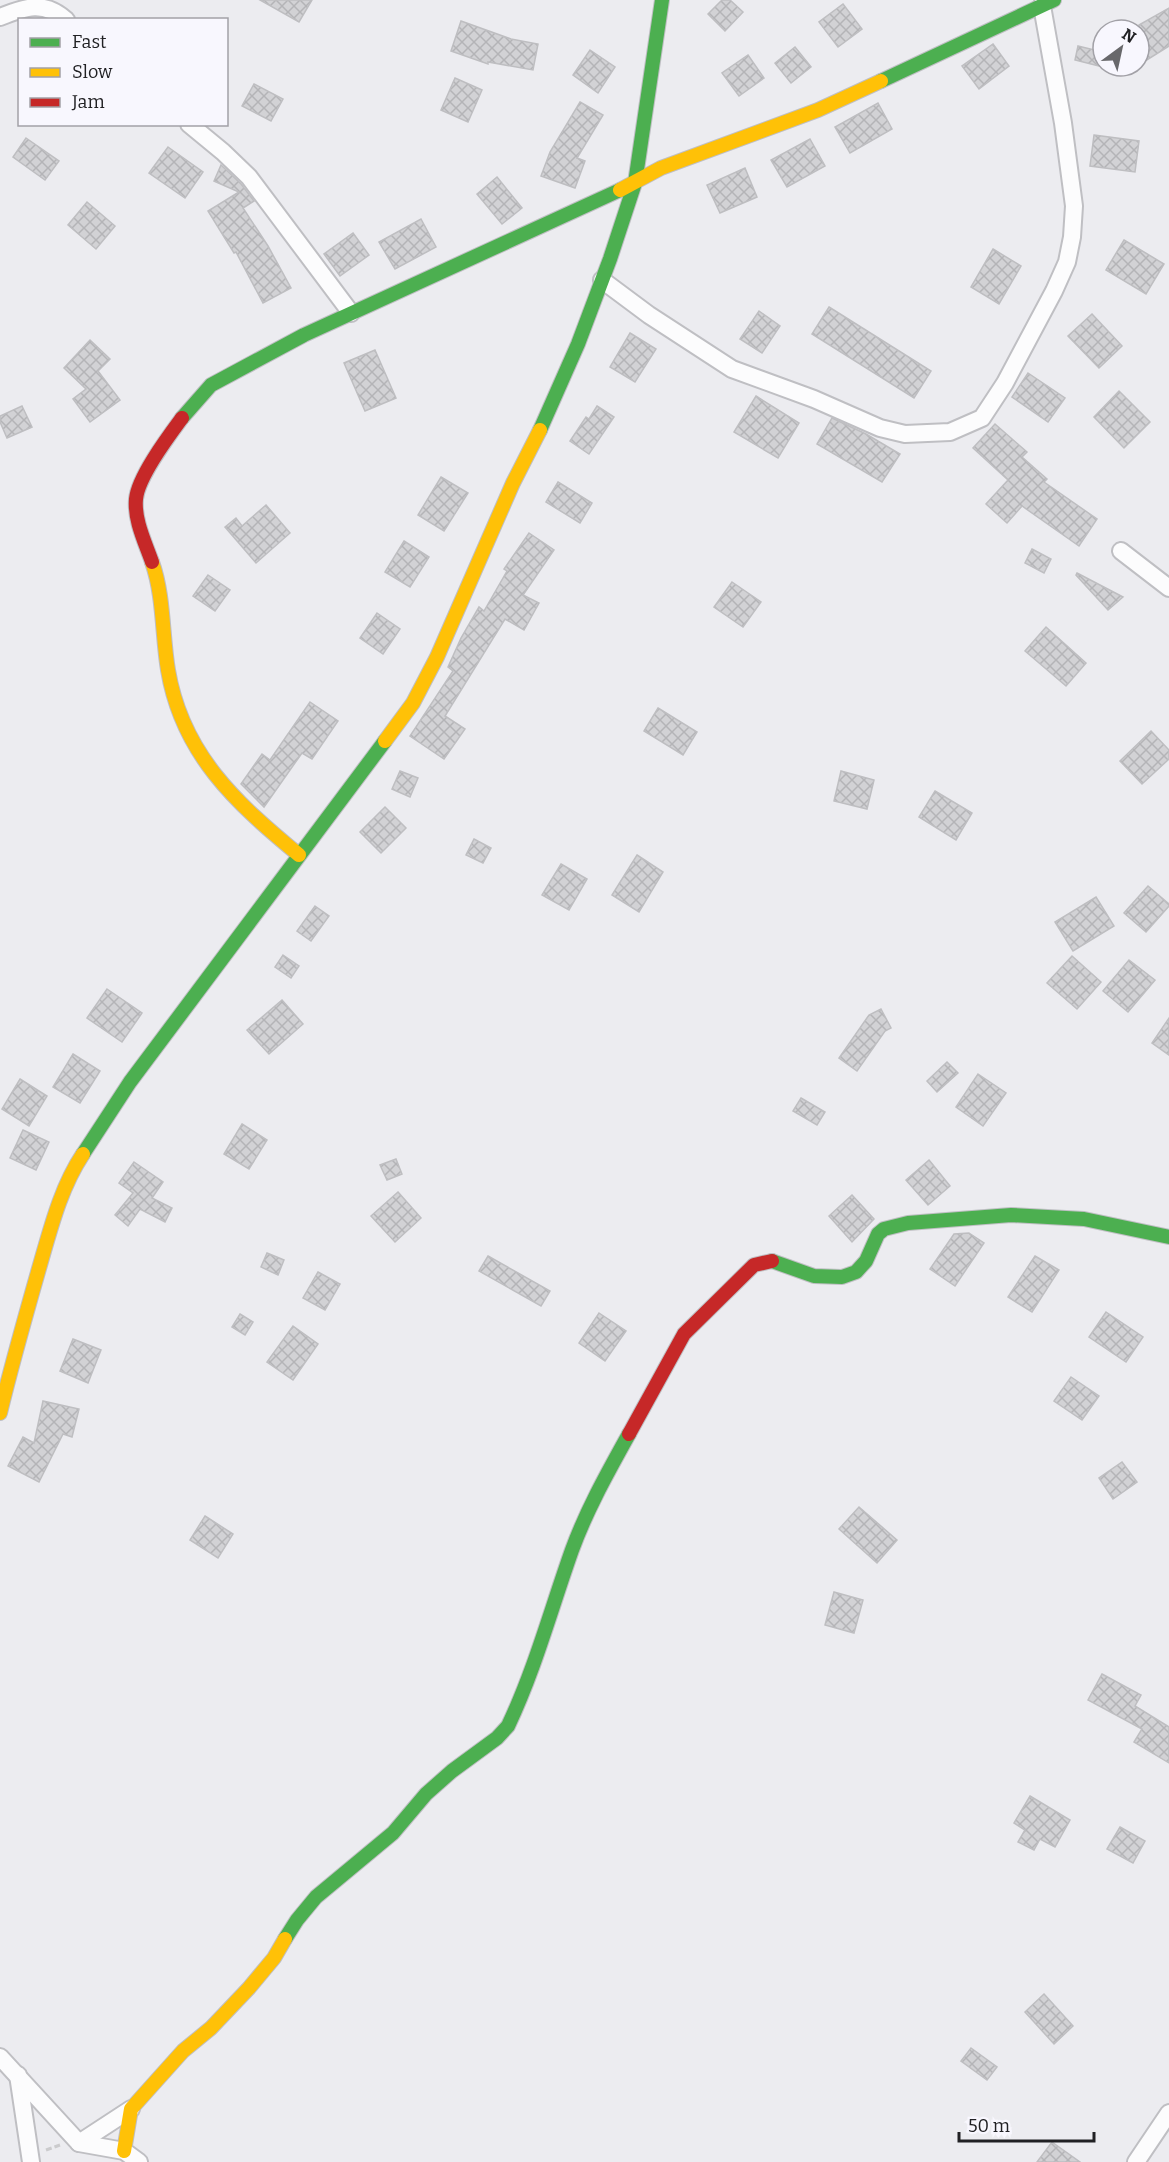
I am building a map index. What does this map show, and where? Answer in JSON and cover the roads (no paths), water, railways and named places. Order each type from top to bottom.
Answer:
[{"type":"street","points":[[0,1413],[17,1345],[55,1215],[72,1171],[130,1082],[350,790],[413,703],[428,676],[557,392],[602,280],[635,183],[663,0]]},
{"type":"street","points":[[300,855],[260,824],[231,796],[197,750],[180,720],[171,687],[158,581],[137,515],[136,501],[139,490],[158,455],[196,398],[206,388],[304,335],[635,183],[661,168],[818,110],[1047,2],[1074,207],[1072,237],[1067,262],[1054,291],[1005,383],[982,418],[974,423],[950,432],[926,434],[905,434],[880,428],[814,399],[732,369],[649,315],[602,280]]},
{"type":"street","points":[[0,17],[30,7],[40,6],[58,10]]},
{"type":"street","points":[[191,126],[249,177],[351,313]]},
{"type":"street","points":[[1121,551],[1169,588]]},
{"type":"street","points":[[79,2143],[131,2109],[183,2051],[211,2028],[249,1988],[274,1959],[297,1920],[316,1897],[393,1833],[426,1794],[452,1771],[497,1738],[508,1726],[552,1614],[573,1548],[600,1487],[626,1438],[684,1334],[754,1265],[773,1261],[814,1276],[842,1277],[856,1272],[866,1261],[878,1234],[884,1229],[908,1223],[1011,1215],[1084,1219],[1169,1237]]},
{"type":"street","points":[[0,2058],[79,2143],[124,2151],[139,2162]]},
{"type":"street","points":[[18,2075],[30,2161]]},
{"type":"street","points":[[124,2151],[131,2109]]},
{"type":"street","points":[[1136,2162],[1169,2113]]}]
